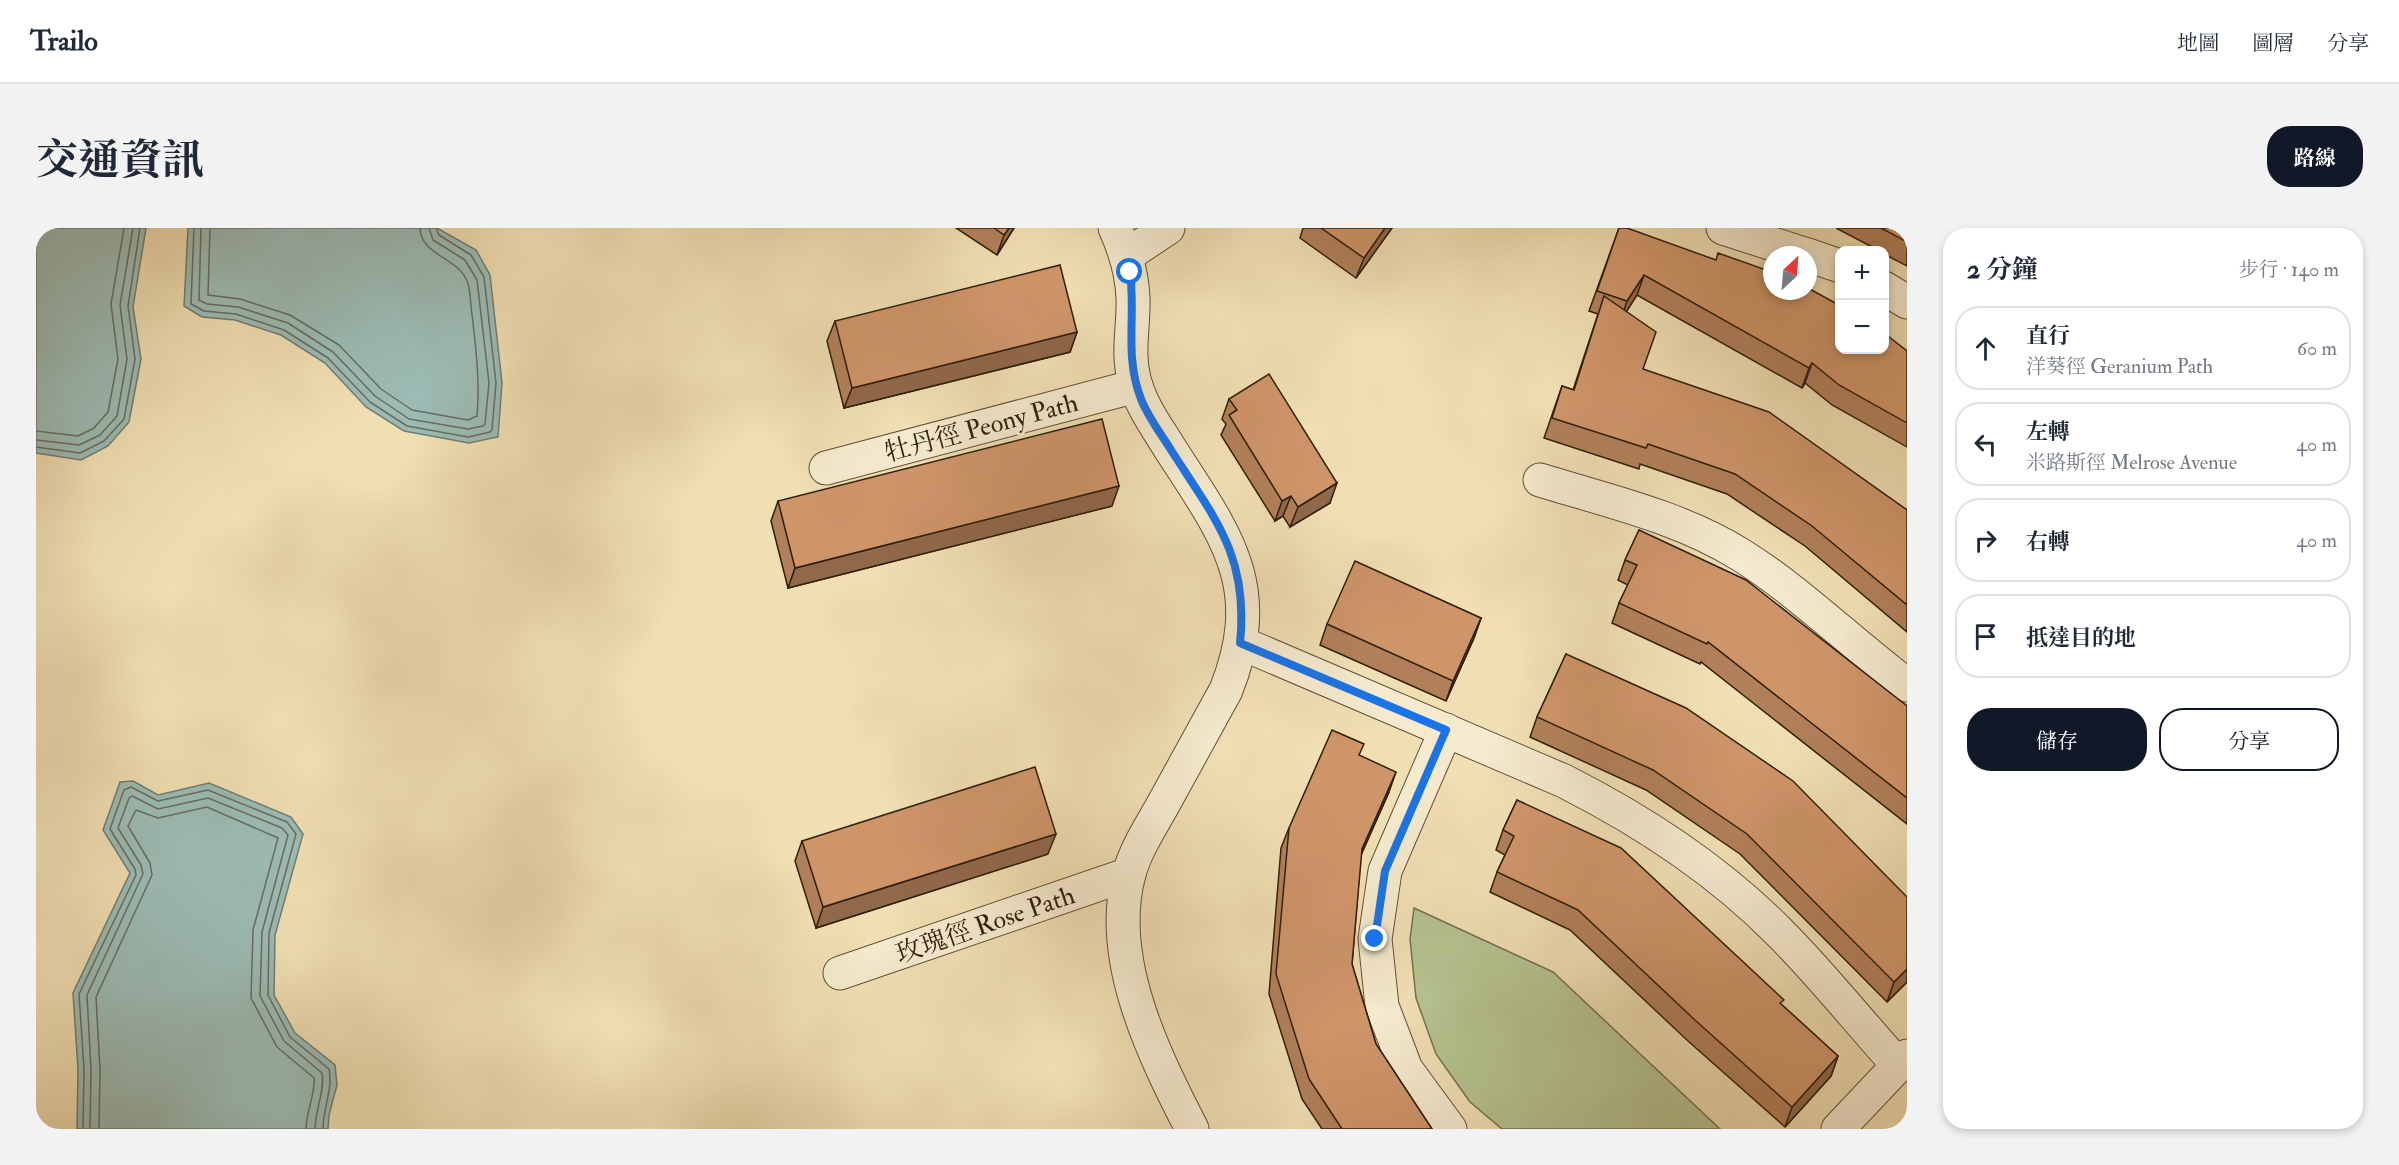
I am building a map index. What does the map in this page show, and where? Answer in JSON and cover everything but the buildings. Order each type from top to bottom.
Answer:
[{"type":"street","points":[[1168,228],[1121,242],[1133,298],[1130,351],[1136,386],[1154,423],[1225,536],[1235,562],[1241,589],[1243,616],[1235,667],[1226,690],[1140,846],[1129,874],[1123,905],[1123,936],[1127,966],[1145,1025],[1160,1063],[1192,1129]]},
{"type":"street","points":[[1722,228],[1779,246]]},
{"type":"street","points":[[1817,258],[1835,265]]},
{"type":"street","points":[[1889,291],[1907,302]]},
{"type":"street","name":"牡丹徑 Peony Path","points":[[826,468],[1136,386]]},
{"type":"street","points":[[1540,480],[1670,520],[1732,550],[1773,578],[1907,685]]},
{"type":"street","points":[[1240,643],[1564,781],[1662,836],[1704,866],[1780,933],[1903,1061],[1838,1129]]},
{"type":"street","points":[[1446,730],[1385,871],[1375,939],[1382,1006],[1406,1069],[1450,1129]]},
{"type":"street","name":"玫瑰徑 Rose Path","points":[[840,973],[1129,874]]},
{"type":"green space","points":[[1414,908],[1553,972],[1720,1129],[1502,1129],[1470,1102],[1436,1054],[1416,998],[1410,939]]},
{"type":"water","points":[[36,228],[146,228],[133,307],[141,359],[129,422],[108,446],[81,460],[36,453]]},
{"type":"water","points":[[188,228],[437,228],[476,250],[490,275],[502,383],[498,437],[469,443],[404,431],[366,407],[325,363],[281,335],[235,320],[202,317],[184,306]]},
{"type":"water","points":[[133,781],[158,795],[209,783],[291,817],[303,834],[275,935],[274,995],[295,1033],[335,1065],[337,1085],[329,1115],[328,1129],[77,1129],[78,1069],[73,993],[130,873],[103,830],[120,782]]},
{"type":"route","points":[[1130,272],[1133,298],[1130,351],[1134,379],[1142,402],[1154,423],[1225,536],[1235,562],[1241,589],[1243,616],[1240,643],[1446,730],[1385,871],[1375,939]]}]
